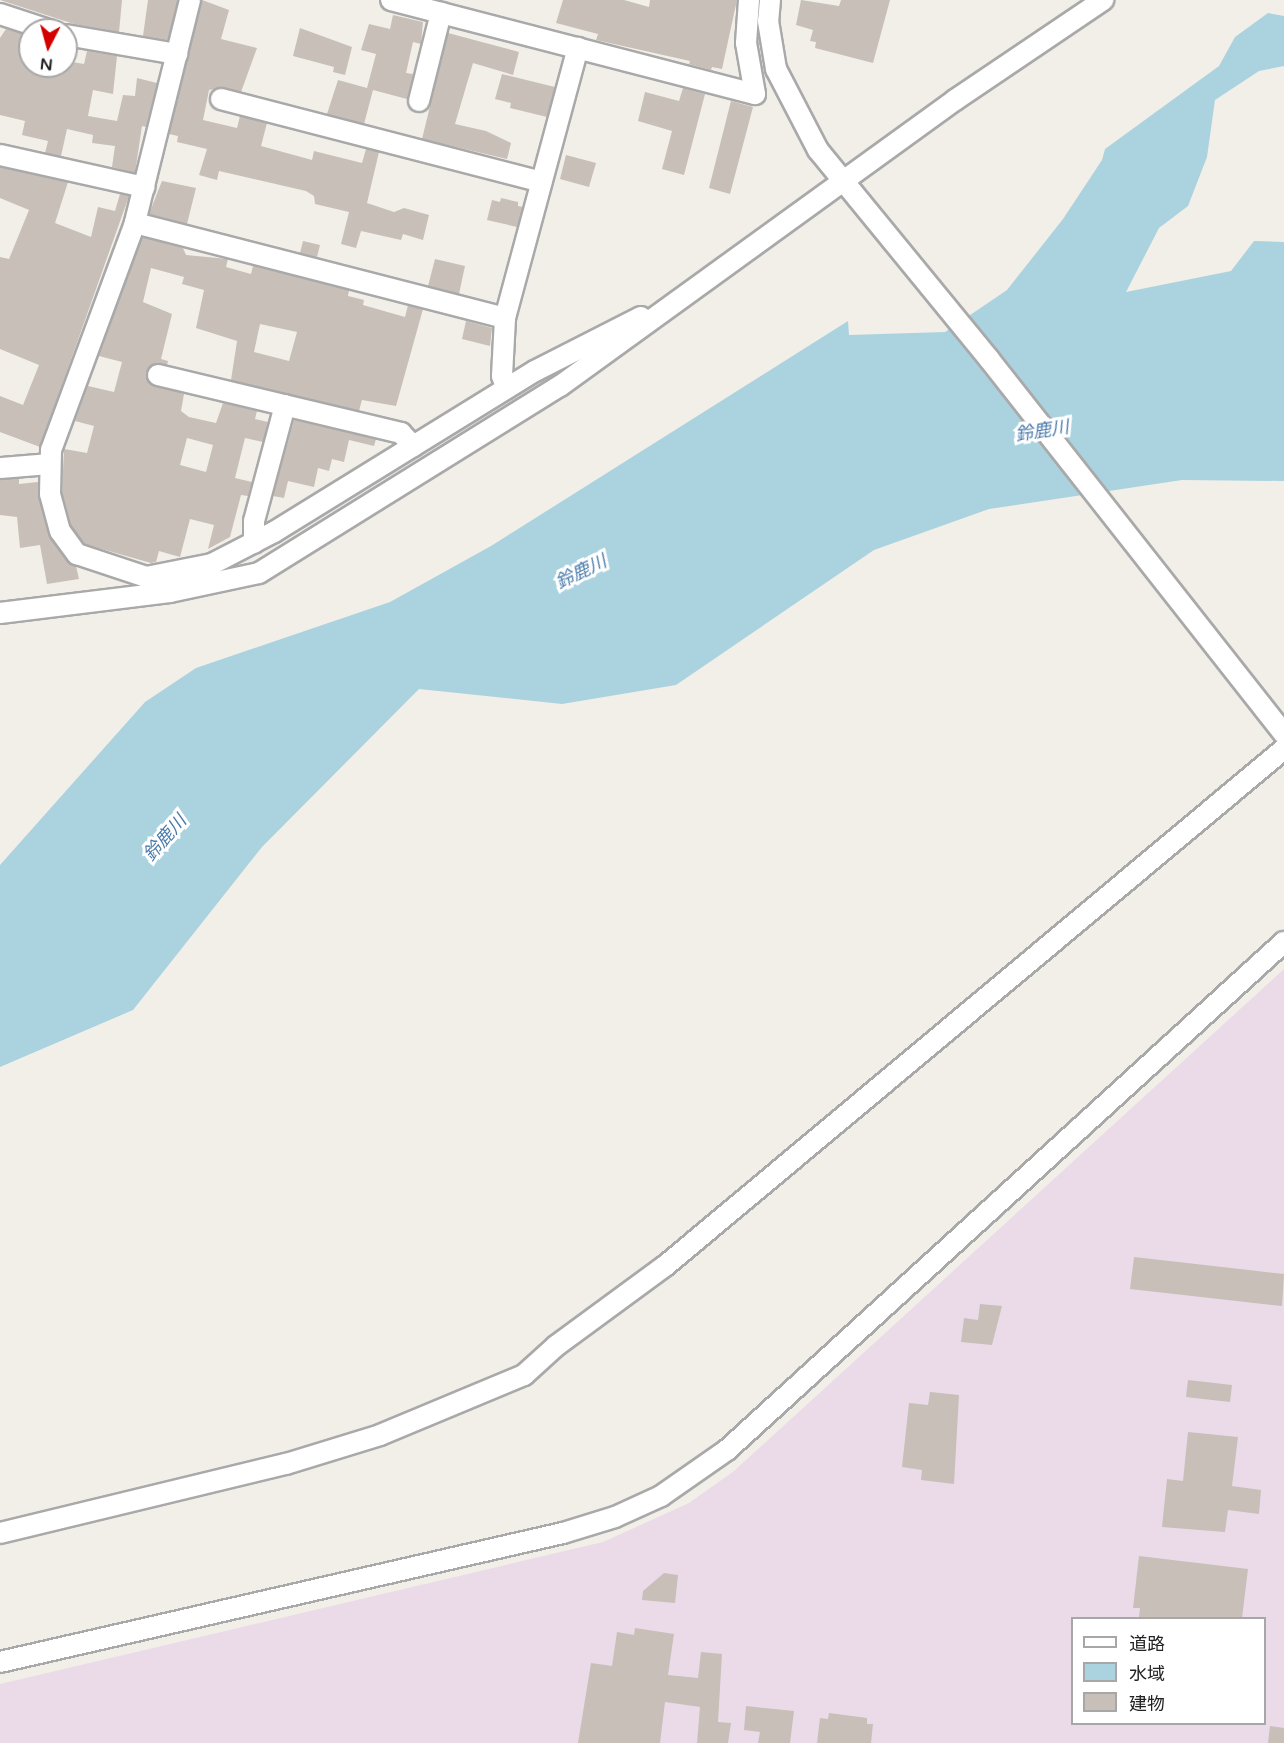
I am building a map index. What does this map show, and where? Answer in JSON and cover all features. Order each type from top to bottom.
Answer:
[{"type":"street","points":[[190,0],[135,224],[62,414],[49,464],[50,494],[60,531],[76,554],[146,577],[212,564],[254,543],[507,388],[644,315],[658,316]]},
{"type":"street","points":[[391,0],[754,94],[746,43],[748,0]]},
{"type":"street","points":[[770,0],[771,51],[788,97],[818,150],[1284,734]]},
{"type":"street","points":[[0,613],[170,592],[259,573],[472,443],[849,186],[1103,0]]},
{"type":"street","points":[[420,101],[441,13]]},
{"type":"street","points":[[0,14],[18,20]]},
{"type":"street","points":[[78,37],[177,54]]},
{"type":"street","points":[[507,388],[502,376],[505,318],[578,48]]},
{"type":"street","points":[[221,99],[541,182]]},
{"type":"street","points":[[0,155],[144,187]]},
{"type":"street","points":[[135,224],[505,318]]},
{"type":"street","points":[[158,375],[401,433],[413,446]]},
{"type":"street","points":[[254,543],[254,521],[285,405]]},
{"type":"street","points":[[0,468],[49,464]]},
{"type":"street","points":[[0,1533],[297,1461],[380,1436],[524,1375],[556,1346],[665,1266],[1284,749]]},
{"type":"street","points":[[0,1662],[563,1533],[615,1517],[662,1496],[727,1450],[1284,942]]},
{"type":"shaded area","points":[[1284,969],[1284,1743],[0,1743],[0,1684],[603,1542],[689,1503],[734,1471]]},
{"type":"water","name":"鈴鹿川","points":[[1268,13],[1284,16],[1284,66],[1259,71],[1215,100],[1207,157],[1188,206],[1159,228],[1126,292],[1231,271],[1254,241],[1284,242],[1284,481],[1182,480],[989,509],[874,550],[676,685],[562,704],[419,689],[262,847],[133,1010],[0,1067],[0,865],[145,702],[196,668],[390,602],[491,546],[848,321],[849,335],[945,332],[1007,290],[1063,219],[1102,160],[1105,149],[1219,66],[1235,37]]},
{"type":"building","points":[[0,0],[122,0],[119,32],[78,25],[78,18],[56,18]]},
{"type":"building","points":[[148,0],[178,0],[168,40],[143,36]]},
{"type":"building","points":[[202,0],[229,10],[221,39],[257,48],[241,92],[223,87],[209,90],[203,120],[237,128],[240,116],[267,123],[261,146],[312,160],[314,151],[362,163],[366,149],[379,152],[367,203],[394,212],[404,208],[429,215],[423,240],[403,234],[401,240],[361,231],[356,248],[341,244],[349,212],[315,204],[314,196],[306,191],[219,171],[217,180],[199,175],[207,149],[177,142],[178,136],[169,134]]},
{"type":"building","points":[[563,0],[624,0],[649,7],[650,0],[737,0],[722,69],[712,67],[711,70],[689,64],[690,61],[596,40],[598,34],[556,23]]},
{"type":"building","points":[[801,0],[839,6],[841,0],[890,0],[873,63],[815,48],[816,42],[810,41],[813,30],[796,25]]},
{"type":"building","points":[[393,15],[423,22],[421,44],[413,42],[406,73],[413,74],[407,99],[373,90],[364,124],[327,114],[338,80],[367,88],[376,54],[361,50],[369,24],[390,29]]},
{"type":"building","points":[[300,28],[352,47],[345,75],[333,72],[334,67],[293,56]]},
{"type":"building","points":[[6,29],[18,32],[18,78],[78,78],[78,63],[84,64],[87,51],[117,56],[113,94],[93,90],[88,116],[117,121],[123,95],[135,96],[137,78],[157,83],[146,127],[142,126],[135,173],[112,167],[115,146],[92,143],[93,135],[67,129],[61,156],[45,153],[48,141],[22,135],[25,121],[0,115],[0,38]]},
{"type":"building","points":[[448,33],[519,52],[513,75],[473,63],[455,124],[486,131],[511,143],[507,159],[422,139]]},
{"type":"building","points":[[502,74],[555,87],[547,117],[510,108],[511,103],[495,99]]},
{"type":"building","points":[[683,88],[705,94],[684,175],[662,169],[672,131],[638,121],[645,92],[679,101]]},
{"type":"building","points":[[731,101],[753,107],[730,194],[709,188]]},
{"type":"building","points":[[566,155],[596,163],[589,187],[560,179]]},
{"type":"building","points":[[0,167],[68,182],[55,223],[91,237],[98,207],[115,211],[120,194],[129,196],[40,447],[0,432],[0,396],[23,405],[39,365],[0,349],[0,257],[9,259],[29,210],[0,198]]},
{"type":"building","points":[[162,181],[196,188],[187,224],[149,214]]},
{"type":"building","points":[[501,198],[518,202],[518,206],[523,207],[517,227],[487,220],[492,200],[500,202]]},
{"type":"building","points":[[142,237],[183,248],[186,255],[228,259],[226,267],[251,274],[253,266],[349,290],[348,296],[364,300],[363,305],[405,317],[408,305],[423,309],[396,406],[362,400],[359,411],[231,380],[237,341],[196,328],[204,290],[182,284],[184,277],[151,268],[143,302],[172,314],[161,359],[168,361],[167,365],[150,366],[146,373],[149,383],[184,394],[181,411],[189,417],[216,423],[223,403],[257,411],[255,419],[268,422],[263,442],[245,438],[235,478],[252,482],[248,496],[241,495],[230,537],[208,549],[214,525],[190,519],[180,557],[159,551],[156,562],[151,563],[84,544],[71,526],[62,493],[64,449],[87,453],[94,426],[75,421],[88,386],[114,392],[122,362],[99,356]],"holes":[[[260,324],[297,332],[289,361],[254,352]],[[187,438],[213,445],[206,472],[180,465]]]},
{"type":"building","points":[[303,241],[320,245],[317,257],[300,253]]},
{"type":"building","points":[[435,259],[465,266],[459,294],[428,286]]},
{"type":"building","points":[[466,321],[492,328],[490,346],[462,339]]},
{"type":"building","points":[[294,420],[376,439],[374,446],[349,440],[344,462],[332,459],[329,471],[318,468],[314,487],[288,481],[284,498],[273,496]]},
{"type":"building","points":[[19,478],[19,484],[38,482],[49,535],[67,561],[76,566],[79,579],[47,584],[40,545],[20,548],[17,517],[0,515],[0,480]]},
{"type":"building","points":[[1134,1257],[1284,1274],[1282,1306],[1130,1289]]},
{"type":"building","points":[[980,1304],[1002,1306],[992,1345],[961,1342],[964,1318],[978,1320]]},
{"type":"building","points":[[1188,1380],[1232,1385],[1230,1402],[1186,1397]]},
{"type":"building","points":[[930,1392],[959,1395],[954,1484],[921,1480],[922,1470],[902,1467],[909,1403],[928,1405]]},
{"type":"building","points":[[1188,1432],[1238,1437],[1232,1486],[1261,1490],[1259,1514],[1228,1510],[1225,1532],[1162,1527],[1167,1479],[1183,1481]]},
{"type":"building","points":[[1139,1556],[1248,1569],[1242,1617],[1139,1617],[1140,1608],[1133,1608]]},
{"type":"building","points":[[664,1573],[678,1575],[675,1603],[642,1600],[643,1591]]},
{"type":"building","points":[[635,1628],[674,1634],[668,1675],[698,1678],[701,1652],[722,1654],[718,1722],[731,1723],[728,1743],[697,1743],[700,1707],[665,1702],[660,1743],[578,1743],[591,1663],[612,1666],[617,1632],[634,1635]]},
{"type":"building","points":[[746,1706],[794,1711],[790,1743],[758,1743],[760,1732],[744,1730]]},
{"type":"building","points":[[829,1713],[867,1718],[867,1724],[873,1724],[871,1743],[817,1743],[820,1718],[828,1719]]},
{"type":"building","points":[[1270,1726],[1284,1728],[1284,1743],[1268,1743]]}]
